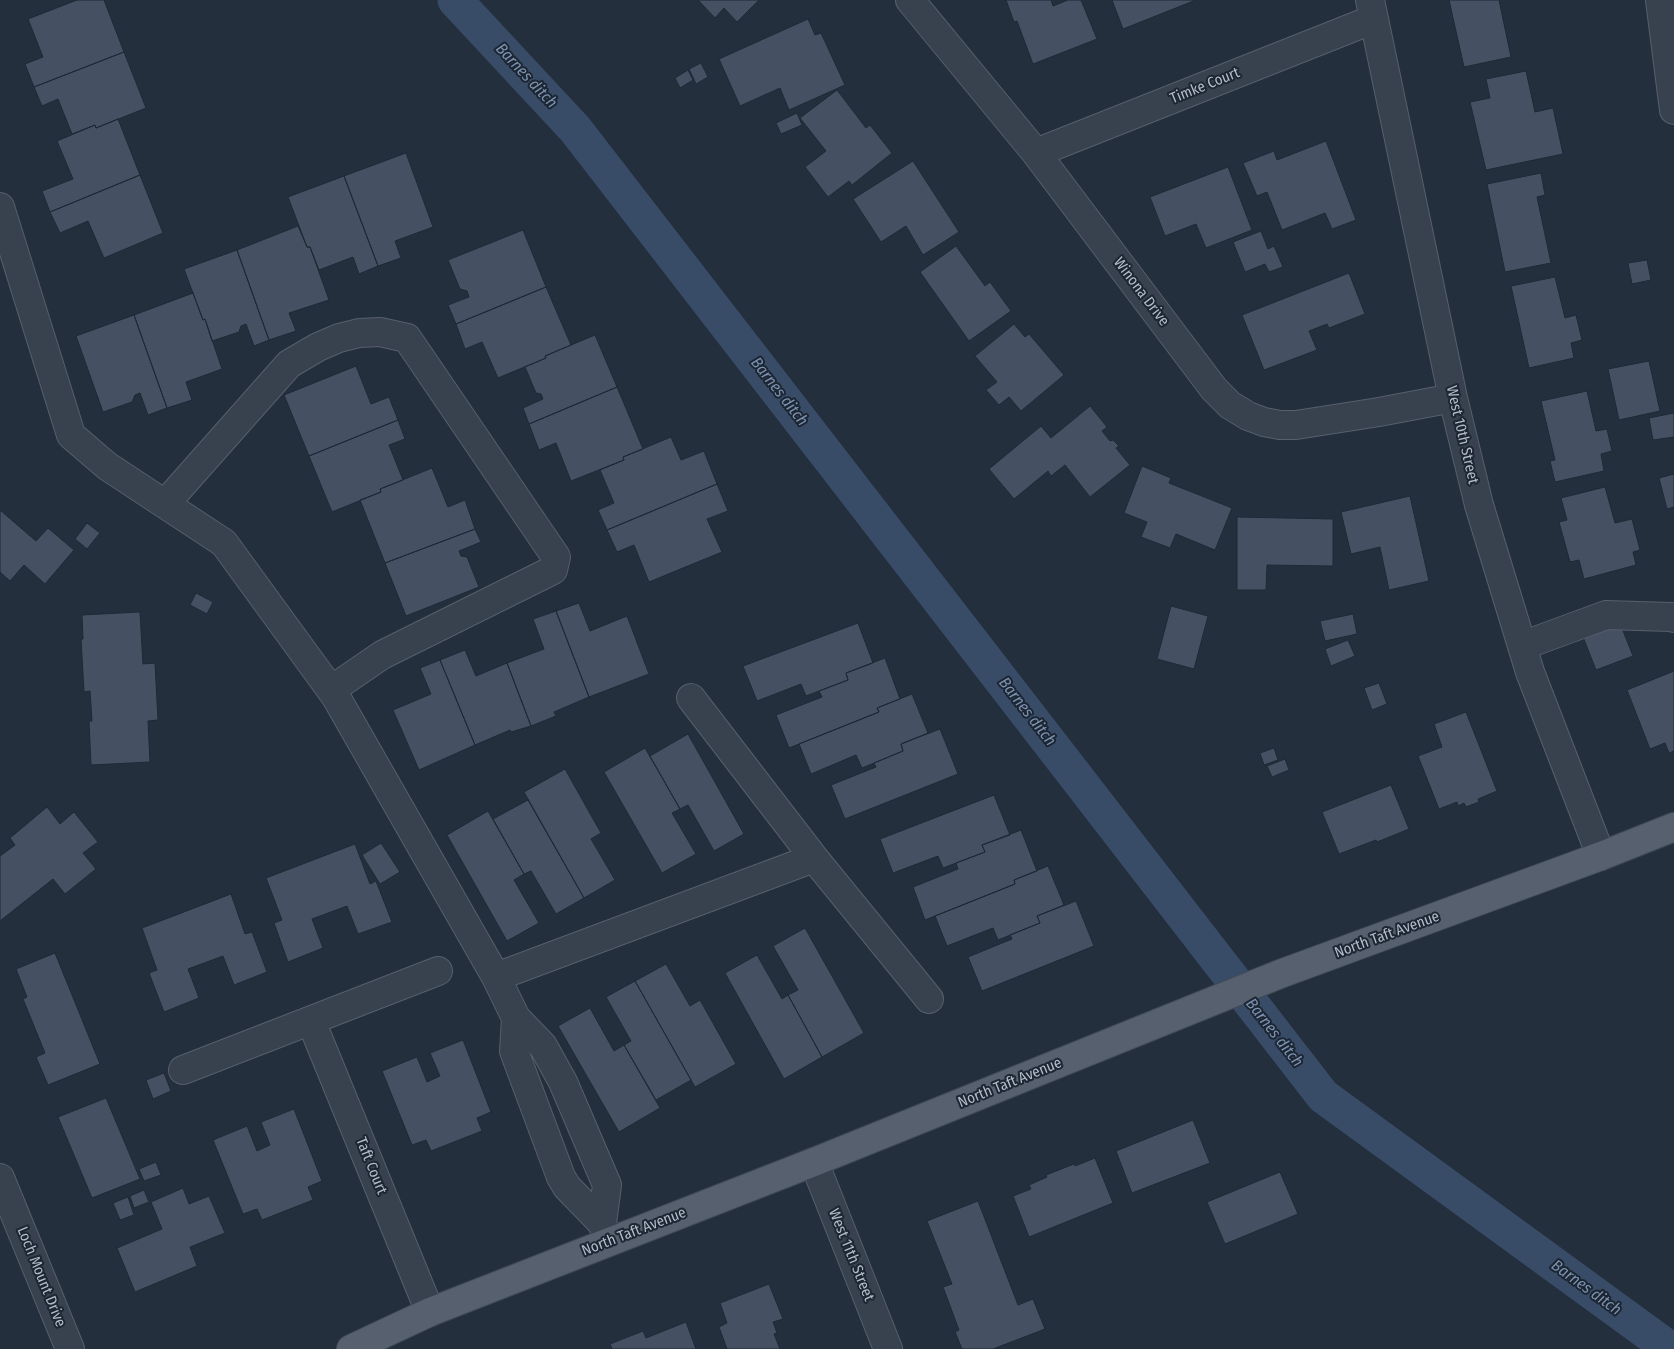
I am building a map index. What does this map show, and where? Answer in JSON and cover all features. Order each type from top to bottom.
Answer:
[{"type":"main road","name":"North Taft Avenue","points":[[351,1349],[606,1232],[814,1162],[1280,974],[1601,856],[1674,827]]},
{"type":"street","name":"Winona Drive","points":[[910,0],[1036,153],[1214,389],[1230,404],[1248,416],[1272,424],[1296,425],[1453,398]]},
{"type":"street","points":[[1660,0],[1674,110]]},
{"type":"street","name":"Timke Court","points":[[1036,153],[1372,9]]},
{"type":"street","name":"West 10th Street","points":[[1372,9],[1453,398],[1479,505],[1530,672],[1601,856]]},
{"type":"street","points":[[0,207],[71,436],[107,466],[224,543],[331,690],[496,977],[516,1018],[543,1046],[559,1075],[607,1185],[606,1232]]},
{"type":"street","points":[[165,504],[290,364],[318,347],[339,338],[380,332],[406,338],[556,557],[553,570],[382,655],[331,690]]},
{"type":"street","points":[[1522,646],[1606,615],[1674,618]]},
{"type":"street","points":[[691,698],[814,858],[929,999]]},
{"type":"street","points":[[496,977],[814,858]]},
{"type":"street","points":[[183,1070],[438,972]]},
{"type":"street","points":[[516,1018],[514,1051],[562,1177],[567,1187],[606,1232]]},
{"type":"street","name":"Taft Court","points":[[311,1020],[430,1312]]},
{"type":"street","name":"West 11th Street","points":[[814,1162],[888,1349]]},
{"type":"street","name":"Loch Mount Drive","points":[[0,1178],[70,1349]]},
{"type":"building","points":[[77,0],[104,0],[124,52],[34,87],[25,64],[43,57],[28,19]]},
{"type":"building","points":[[698,0],[759,0],[737,22],[724,8],[715,18]]},
{"type":"building","points":[[1006,0],[1051,0],[1053,6],[1068,0],[1081,0],[1097,39],[1033,64],[1017,21],[1014,22]]},
{"type":"building","points":[[1112,0],[1196,0],[1123,29]]},
{"type":"building","points":[[1449,0],[1499,0],[1511,57],[1464,67]]},
{"type":"building","points":[[808,19],[815,35],[821,33],[845,85],[789,110],[780,88],[740,106],[719,59]]},
{"type":"building","points":[[124,52],[146,108],[96,128],[95,125],[72,134],[58,99],[42,106],[34,87]]},
{"type":"building","points":[[701,63],[708,77],[696,84],[689,69]]},
{"type":"building","points":[[688,70],[693,80],[680,88],[675,78]]},
{"type":"building","points":[[1526,71],[1535,112],[1553,108],[1563,154],[1486,170],[1470,102],[1490,98],[1486,79]]},
{"type":"building","points":[[837,90],[866,128],[870,125],[892,153],[852,185],[849,181],[828,197],[805,167],[826,151],[800,118]]},
{"type":"building","points":[[797,113],[802,125],[781,134],[776,123]]},
{"type":"building","points":[[118,119],[140,175],[50,212],[42,191],[73,179],[57,141],[95,125],[96,128]]},
{"type":"building","points":[[1326,141],[1356,220],[1332,229],[1325,213],[1282,230],[1267,192],[1257,196],[1243,163],[1274,151],[1277,160]]},
{"type":"building","points":[[406,153],[433,227],[395,241],[401,258],[378,266],[344,176]]},
{"type":"building","points":[[913,161],[959,232],[923,255],[906,226],[881,242],[853,199]]},
{"type":"building","points":[[1228,167],[1252,230],[1206,248],[1196,224],[1165,236],[1150,197]]},
{"type":"building","points":[[1541,173],[1545,195],[1537,197],[1551,263],[1505,272],[1487,184]]},
{"type":"building","points":[[140,175],[163,233],[104,258],[88,221],[60,233],[50,212]]},
{"type":"building","points":[[344,176],[378,266],[359,274],[353,257],[319,270],[310,247],[307,247],[288,197]]},
{"type":"building","points":[[298,226],[307,247],[310,247],[329,300],[289,313],[296,331],[269,340],[237,250]]},
{"type":"building","points":[[523,230],[546,287],[456,324],[448,305],[469,297],[467,291],[460,289],[448,260]]},
{"type":"building","points":[[1261,231],[1268,249],[1274,246],[1283,267],[1269,272],[1265,264],[1245,272],[1233,242]]},
{"type":"building","points":[[956,246],[985,286],[990,282],[1011,311],[969,341],[920,272]]},
{"type":"building","points":[[237,250],[269,340],[254,346],[246,324],[241,326],[239,332],[212,341],[184,269]]},
{"type":"building","points":[[1647,260],[1651,280],[1632,284],[1628,263]]},
{"type":"building","points":[[1349,273],[1365,314],[1329,328],[1327,324],[1309,331],[1317,350],[1264,370],[1242,315]]},
{"type":"building","points":[[1555,277],[1565,318],[1576,315],[1582,340],[1571,343],[1574,358],[1529,368],[1511,286]]},
{"type":"building","points":[[546,287],[571,345],[545,356],[546,358],[498,378],[482,342],[465,349],[456,324]]},
{"type":"building","points":[[193,293],[203,320],[205,319],[222,369],[186,382],[192,400],[167,408],[134,315]]},
{"type":"building","points":[[134,315],[167,408],[148,415],[140,393],[135,395],[132,402],[103,412],[76,336]]},
{"type":"building","points":[[1014,324],[1025,337],[1029,334],[1064,375],[1021,411],[1009,397],[999,405],[986,390],[997,382],[975,356]]},
{"type":"building","points":[[595,335],[617,387],[529,424],[523,408],[543,399],[541,394],[536,393],[525,367],[546,358],[545,356]]},
{"type":"building","points":[[1649,361],[1660,411],[1619,420],[1608,369]]},
{"type":"building","points":[[356,366],[371,404],[389,397],[398,420],[309,456],[284,395]]},
{"type":"building","points":[[617,387],[643,449],[623,457],[624,460],[571,481],[556,443],[539,450],[529,424]]},
{"type":"building","points":[[1587,391],[1596,431],[1607,429],[1612,451],[1601,454],[1604,471],[1555,482],[1550,461],[1555,460],[1541,401]]},
{"type":"building","points":[[1090,406],[1107,427],[1102,431],[1110,441],[1113,440],[1119,446],[1116,448],[1130,465],[1090,497],[1065,465],[1051,476],[1048,471],[1014,499],[989,469],[1041,426],[1051,438]]},
{"type":"building","points":[[1674,413],[1674,437],[1653,440],[1649,418]]},
{"type":"building","points":[[398,420],[405,439],[389,445],[403,480],[380,489],[381,492],[332,512],[309,456]]},
{"type":"building","points":[[671,437],[681,460],[704,451],[717,484],[607,530],[598,510],[614,503],[600,470],[624,460],[623,457]]},
{"type":"building","points":[[1142,466],[1171,478],[1169,483],[1232,508],[1215,550],[1176,534],[1170,548],[1141,537],[1147,522],[1124,513]]},
{"type":"building","points":[[432,468],[448,507],[465,500],[475,529],[385,563],[360,500],[381,492],[380,489]]},
{"type":"building","points":[[1674,474],[1674,507],[1667,509],[1659,478]]},
{"type":"building","points":[[717,484],[728,511],[707,519],[722,552],[649,582],[634,545],[617,552],[607,530]]},
{"type":"building","points":[[1605,487],[1615,523],[1632,519],[1640,550],[1633,552],[1636,565],[1584,579],[1579,560],[1570,562],[1559,522],[1567,520],[1561,498]]},
{"type":"building","points":[[1410,496],[1429,581],[1389,590],[1380,547],[1351,554],[1341,512]]},
{"type":"building","points":[[0,510],[36,541],[48,528],[74,550],[45,584],[24,565],[10,581],[0,572]]},
{"type":"building","points":[[1237,517],[1333,519],[1333,566],[1267,565],[1266,590],[1237,590]]},
{"type":"building","points":[[87,523],[100,533],[87,549],[75,539]]},
{"type":"building","points":[[475,529],[481,542],[459,551],[461,556],[467,557],[479,587],[406,616],[385,563]]},
{"type":"building","points":[[196,593],[213,602],[207,614],[190,605]]},
{"type":"building","points":[[579,603],[590,631],[627,616],[649,674],[589,697],[556,611]]},
{"type":"building","points":[[1171,606],[1208,616],[1194,669],[1157,659]]},
{"type":"building","points":[[556,611],[589,697],[554,712],[556,716],[531,726],[507,663],[544,649],[533,619]]},
{"type":"building","points":[[140,612],[143,664],[155,663],[158,720],[148,721],[150,762],[91,765],[89,721],[92,721],[90,691],[84,692],[81,639],[83,639],[82,615]]},
{"type":"building","points":[[1353,614],[1357,634],[1325,641],[1320,621]]},
{"type":"building","points":[[858,623],[873,663],[846,673],[848,680],[806,696],[801,684],[757,701],[743,666]]},
{"type":"building","points":[[1620,623],[1633,656],[1596,670],[1583,637]]},
{"type":"building","points":[[1348,640],[1355,656],[1331,666],[1325,649]]},
{"type":"building","points":[[465,650],[476,676],[507,663],[531,726],[511,732],[510,730],[475,745],[440,660]]},
{"type":"building","points":[[885,658],[900,699],[877,708],[879,712],[789,748],[776,715],[822,697],[819,691],[848,680],[846,673]]},
{"type":"building","points":[[440,660],[475,745],[419,770],[393,710],[431,694],[420,668]]},
{"type":"building","points":[[1674,671],[1674,751],[1669,753],[1665,743],[1650,749],[1627,690]]},
{"type":"building","points":[[1379,683],[1387,704],[1372,710],[1364,688]]},
{"type":"building","points":[[912,694],[928,733],[901,744],[903,751],[862,768],[856,755],[811,774],[799,744],[879,712],[877,708]]},
{"type":"building","points":[[1466,712],[1497,791],[1478,799],[1479,802],[1466,807],[1464,803],[1458,806],[1457,802],[1439,809],[1418,756],[1442,747],[1434,724]]},
{"type":"building","points":[[940,729],[958,774],[845,819],[831,785],[876,767],[874,763],[903,751],[901,744]]},
{"type":"building","points":[[688,734],[744,834],[714,851],[688,805],[680,809],[650,756]]},
{"type":"building","points":[[645,748],[680,809],[672,813],[696,854],[662,873],[604,772]]},
{"type":"building","points":[[1274,748],[1278,760],[1264,765],[1260,753]]},
{"type":"building","points":[[1285,759],[1289,770],[1272,777],[1267,766]]},
{"type":"building","points":[[565,769],[601,833],[591,839],[615,880],[584,898],[524,792]]},
{"type":"building","points":[[1391,785],[1409,829],[1339,854],[1322,812]]},
{"type":"building","points":[[994,795],[1010,835],[982,845],[985,852],[943,868],[938,856],[893,873],[880,839]]},
{"type":"building","points":[[528,800],[584,898],[556,914],[531,871],[524,874],[493,819]]},
{"type":"building","points":[[47,807],[60,824],[74,812],[98,842],[83,853],[96,869],[65,894],[53,879],[0,921],[0,856],[15,845],[10,838]]},
{"type":"building","points":[[488,811],[524,874],[514,880],[539,923],[507,941],[447,835]]},
{"type":"building","points":[[1021,830],[1037,871],[1014,880],[1015,884],[925,920],[913,887],[958,869],[956,863],[985,852],[982,845]]},
{"type":"building","points":[[381,843],[400,872],[380,884],[362,855]]},
{"type":"building","points":[[355,844],[370,884],[376,881],[392,922],[358,934],[347,906],[312,919],[323,948],[288,962],[274,923],[282,920],[266,878]]},
{"type":"building","points":[[1048,866],[1064,905],[1037,916],[1040,923],[998,940],[993,928],[947,946],[935,916],[1015,884],[1014,880]]},
{"type":"building","points":[[231,894],[245,934],[252,932],[267,972],[234,985],[223,956],[188,969],[199,998],[164,1012],[149,973],[157,970],[142,928]]},
{"type":"building","points":[[1076,901],[1094,946],[982,991],[968,957],[1012,939],[1010,935],[1040,923],[1037,916]]},
{"type":"building","points":[[805,928],[864,1033],[822,1057],[788,995],[798,990],[773,946]]},
{"type":"building","points":[[55,953],[100,1064],[48,1085],[36,1057],[45,1053],[23,999],[27,997],[16,969]]},
{"type":"building","points":[[757,955],[782,999],[788,995],[822,1057],[784,1079],[725,973]]},
{"type":"building","points":[[666,964],[690,1006],[700,1000],[736,1064],[695,1087],[635,981]]},
{"type":"building","points":[[635,981],[691,1080],[656,1100],[624,1045],[631,1041],[606,997]]},
{"type":"building","points":[[590,1008],[614,1051],[624,1045],[660,1108],[619,1132],[558,1026]]},
{"type":"building","points":[[463,1040],[491,1112],[477,1118],[482,1131],[431,1151],[426,1140],[412,1145],[382,1071],[417,1057],[427,1082],[440,1076],[430,1053]]},
{"type":"building","points":[[164,1073],[171,1091],[153,1099],[146,1080]]},
{"type":"building","points":[[106,1098],[140,1179],[92,1198],[58,1117]]},
{"type":"building","points":[[294,1109],[322,1181],[308,1187],[313,1200],[262,1220],[257,1209],[243,1214],[213,1140],[247,1126],[257,1151],[270,1145],[261,1122]]},
{"type":"building","points":[[1193,1120],[1210,1163],[1132,1193],[1116,1151]]},
{"type":"building","points":[[1095,1158],[1113,1203],[1029,1237],[1013,1196],[1031,1189],[1029,1185],[1047,1177],[1046,1175]]},
{"type":"building","points":[[156,1162],[161,1175],[144,1181],[139,1169]]},
{"type":"building","points":[[1280,1172],[1298,1214],[1225,1244],[1207,1202]]},
{"type":"building","points":[[183,1188],[189,1204],[209,1196],[225,1233],[190,1247],[197,1266],[135,1292],[117,1248],[162,1229],[151,1202]]},
{"type":"building","points":[[144,1190],[149,1202],[134,1208],[130,1196]]},
{"type":"building","points":[[128,1197],[134,1215],[120,1220],[113,1203]]},
{"type":"building","points":[[978,1201],[1018,1305],[1033,1299],[1045,1329],[993,1349],[962,1349],[955,1332],[959,1330],[943,1287],[952,1284],[927,1221]]},
{"type":"building","points":[[769,1284],[783,1319],[773,1322],[777,1333],[774,1334],[780,1349],[727,1349],[719,1327],[727,1323],[720,1303]]},
{"type":"building","points":[[686,1322],[696,1349],[612,1349],[610,1344],[643,1331],[646,1338]]},
{"type":"waterway","name":"Barnes ditch","points":[[455,0],[575,129],[1323,1096],[1670,1349]]}]
